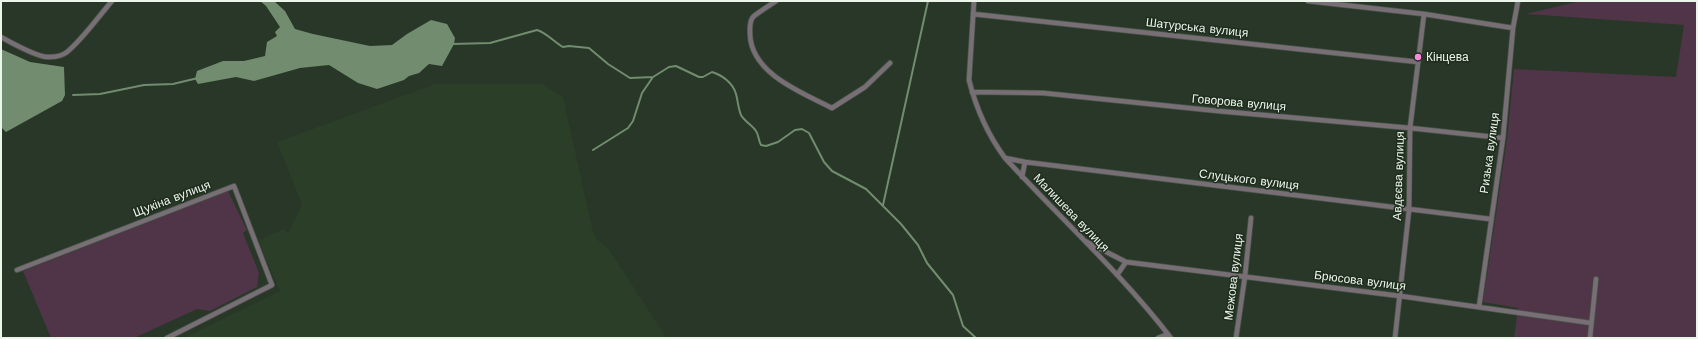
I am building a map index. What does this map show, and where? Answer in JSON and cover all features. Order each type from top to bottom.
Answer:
[{"type":"street","points":[[1,37],[12,44],[47,58],[58,56],[66,53],[112,1]]},
{"type":"street","points":[[776,1],[752,18],[750,37],[753,49],[764,67],[780,80],[832,108],[865,87],[890,63]]},
{"type":"street","name":"Малишева вулиця","points":[[974,1],[969,80],[972,92],[990,136],[1005,158],[1022,177],[1117,275],[1169,336]]},
{"type":"street","points":[[1308,1],[1340,3],[1424,14],[1513,28]]},
{"type":"street","name":"Ризька вулиця","points":[[1478,307],[1503,138],[1513,28],[1518,1]]},
{"type":"street","name":"Шатурська вулиця","points":[[973,14],[1418,62]]},
{"type":"street","name":"Авдєєва вулиця","points":[[1395,338],[1409,210],[1410,128],[1424,14]]},
{"type":"street","name":"Говорова вулиця","points":[[972,92],[1043,93],[1218,112],[1410,128],[1503,138]]},
{"type":"street","name":"Слуцького вулиця","points":[[1005,158],[1025,162],[1490,219]]},
{"type":"street","points":[[1022,177],[1025,162]]},
{"type":"street","name":"Щукіна вулиця","points":[[17,270],[234,186],[272,285],[167,338]]},
{"type":"street","name":"Межова вулиця","points":[[1236,338],[1245,276],[1251,218]]},
{"type":"street","name":"Брюсова вулиця","points":[[1085,241],[1126,262],[1400,296],[1591,323]]},
{"type":"street","points":[[1117,275],[1126,262]]},
{"type":"street","points":[[1590,338],[1596,279]]},
{"type":"street","points":[[1158,338],[1169,336]]},
{"type":"shaded area","points":[[260,1],[274,1],[285,11],[295,29],[313,34],[370,46],[392,45],[431,20],[447,24],[455,38],[454,44],[442,66],[429,64],[419,73],[409,76],[404,80],[377,89],[358,83],[329,65],[300,68],[254,81],[236,77],[198,84],[195,79],[197,71],[223,61],[244,61],[265,56],[267,42],[277,36],[275,32],[280,27],[266,6]]},
{"type":"shaded area","points":[[1580,1],[1697,1],[1697,338],[1514,338],[1518,308],[1483,302],[1507,139],[1514,69],[1676,77],[1684,25],[1526,14]]},
{"type":"shaded area","points":[[1,49],[30,62],[64,67],[65,95],[62,101],[6,132],[1,127]]},
{"type":"shaded area","points":[[435,84],[542,84],[563,97],[593,232],[598,240],[608,248],[667,338],[184,338],[280,291],[258,241],[283,229],[288,233],[302,205],[277,142]]},
{"type":"shaded area","points":[[228,191],[247,230],[243,233],[259,273],[257,287],[210,311],[197,309],[134,338],[51,338],[23,271]]},
{"type":"waterway","points":[[883,205],[928,1]]},
{"type":"waterway","points":[[452,44],[490,43],[537,30],[544,33],[563,47],[569,46],[589,48],[608,64],[630,78],[653,77]]},
{"type":"waterway","points":[[593,150],[628,128],[633,121],[642,93],[653,77],[669,67],[676,66],[699,77],[703,77],[712,72],[720,75],[727,80],[735,90],[741,115],[756,131],[761,145],[766,146],[778,142],[795,130],[802,129],[809,133],[824,162],[832,171],[866,189],[901,224],[918,245],[927,263],[953,295],[963,326],[976,338]]},
{"type":"waterway","points":[[73,95],[100,94],[144,85],[173,84],[198,78]]},
{"type":"place","name":"Кінцева","points":[[1418,57]]}]
